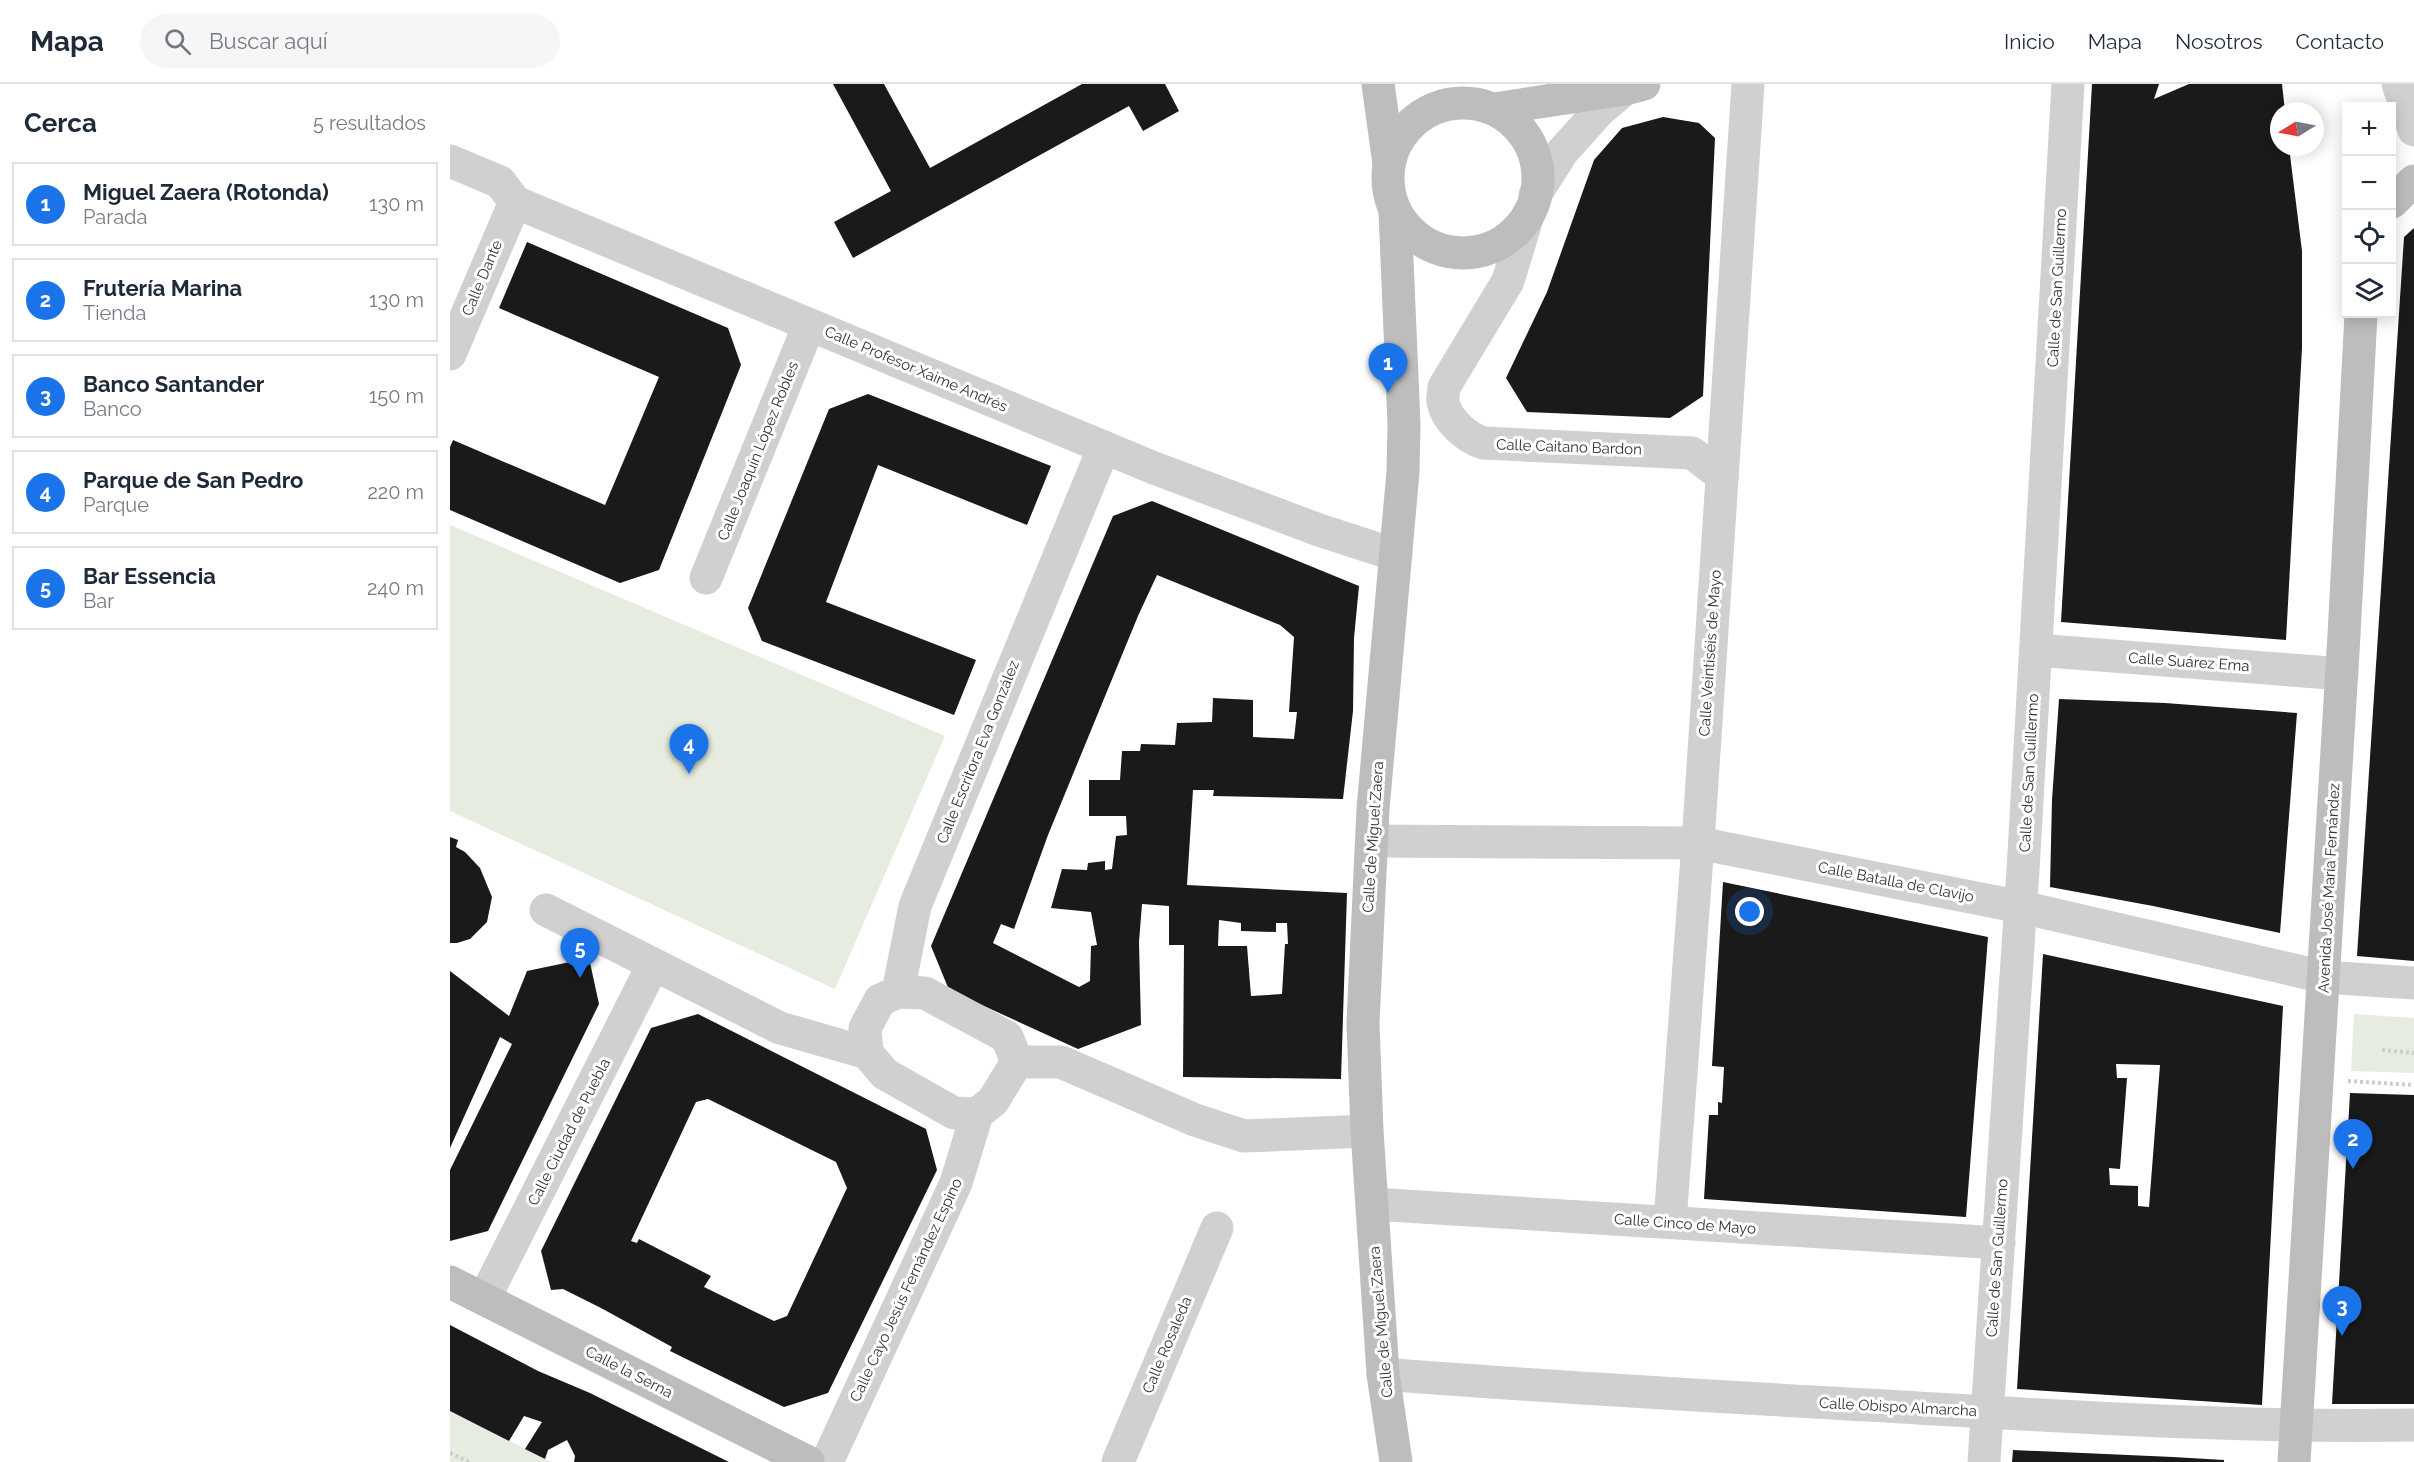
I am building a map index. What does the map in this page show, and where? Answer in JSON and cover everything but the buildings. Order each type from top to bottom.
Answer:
[{"type":"street","points":[[1378,84],[1389,164],[1388,188],[1395,212],[1408,231],[1427,244],[1449,252],[1472,253],[1494,246],[1513,233],[1563,151],[1599,111],[1635,86]]},
{"type":"street","points":[[1459,84],[1490,108],[1507,117],[1522,132],[1533,152],[1538,173],[1532,205]]},
{"type":"street","name":"Calle Veintiséis de Mayo","points":[[1670,1222],[1698,843],[1748,84]]},
{"type":"street","name":"Calle de San Guillermo","points":[[1984,1462],[2021,907],[2068,84]]},
{"type":"street","points":[[2398,84],[2414,130]]},
{"type":"street","points":[[1389,164],[1396,143],[1408,126],[1425,112],[1445,105],[1466,103],[1490,108],[1635,86]]},
{"type":"street","name":"Calle Profesor Xaime Andrés","points":[[450,161],[500,182],[515,202],[809,325],[1104,447],[1308,526],[1396,555]]},
{"type":"street","points":[[2396,197],[2414,181]]},
{"type":"street","name":"Calle Dante","points":[[450,354],[515,202]]},
{"type":"street","name":"Calle Caitano Bardon","points":[[1532,205],[1508,281],[1444,387],[1443,402],[1454,422],[1470,438],[1483,444],[1692,453],[1722,476]]},
{"type":"street","name":"Calle de Miguel Zaera","points":[[1395,212],[1404,425],[1403,472],[1373,809],[1363,1023],[1367,1131],[1383,1374],[1396,1462]]},
{"type":"street","name":"Avenida José María Fernández","points":[[2294,1462],[2342,674],[2361,318]]},
{"type":"street","name":"Calle Joaquín López Robles","points":[[706,578],[809,325]]},
{"type":"street","name":"Calle Escritora Eva González","points":[[898,992],[915,906],[1104,447]]},
{"type":"street","name":"Calle Suárez Ema","points":[[2036,650],[2342,674]]},
{"type":"street","name":"Calle Batalla de Clavijo","points":[[1372,841],[1698,843],[2021,907],[2324,976],[2414,983]]},
{"type":"street","points":[[546,910],[653,966],[780,1028],[867,1053],[885,1074],[954,1113],[977,1114]]},
{"type":"street","name":"Calle Ciudad de Puebla","points":[[484,1299],[653,966]]},
{"type":"street","points":[[867,1053],[865,1028],[880,1000],[898,992],[926,993],[1007,1037],[1017,1062],[1061,1062],[1195,1120],[1244,1136],[1367,1131]]},
{"type":"street","name":"Calle Cayo Jesús Fernández Espino","points":[[827,1462],[956,1183],[977,1114],[993,1101],[1017,1062]]},
{"type":"street","name":"Calle Cinco de Mayo","points":[[1372,1204],[1999,1243]]},
{"type":"street","name":"Calle Rosaleda","points":[[1118,1462],[1217,1228]]},
{"type":"street","name":"Calle la Serna","points":[[450,1282],[808,1462]]},
{"type":"street","name":"Calle Obispo Almarcha","points":[[1383,1374],[1646,1393],[1987,1413],[2296,1426],[2414,1425]]},
{"type":"path","points":[[2382,1050],[2414,1053]]},
{"type":"path","points":[[2342,1081],[2414,1085]]},
{"type":"path","points":[[450,1453],[469,1462]]},
{"type":"shaded area","points":[[450,525],[945,736],[835,989],[450,811]]},
{"type":"shaded area","points":[[2354,1014],[2414,1018],[2414,1073],[2351,1071]]},
{"type":"shaded area","points":[[450,1411],[551,1462],[450,1462]]},
{"type":"place","name":"Miguel Zaera (Rotonda)","points":[[1388,393]]},
{"type":"place","name":"Parque de San Pedro","points":[[689,774]]},
{"type":"place","name":"Bar Essencia","points":[[580,978]]},
{"type":"place","name":"Frutería Marina","points":[[2353,1169]]},
{"type":"place","name":"Banco Santander","points":[[2342,1336]]}]
